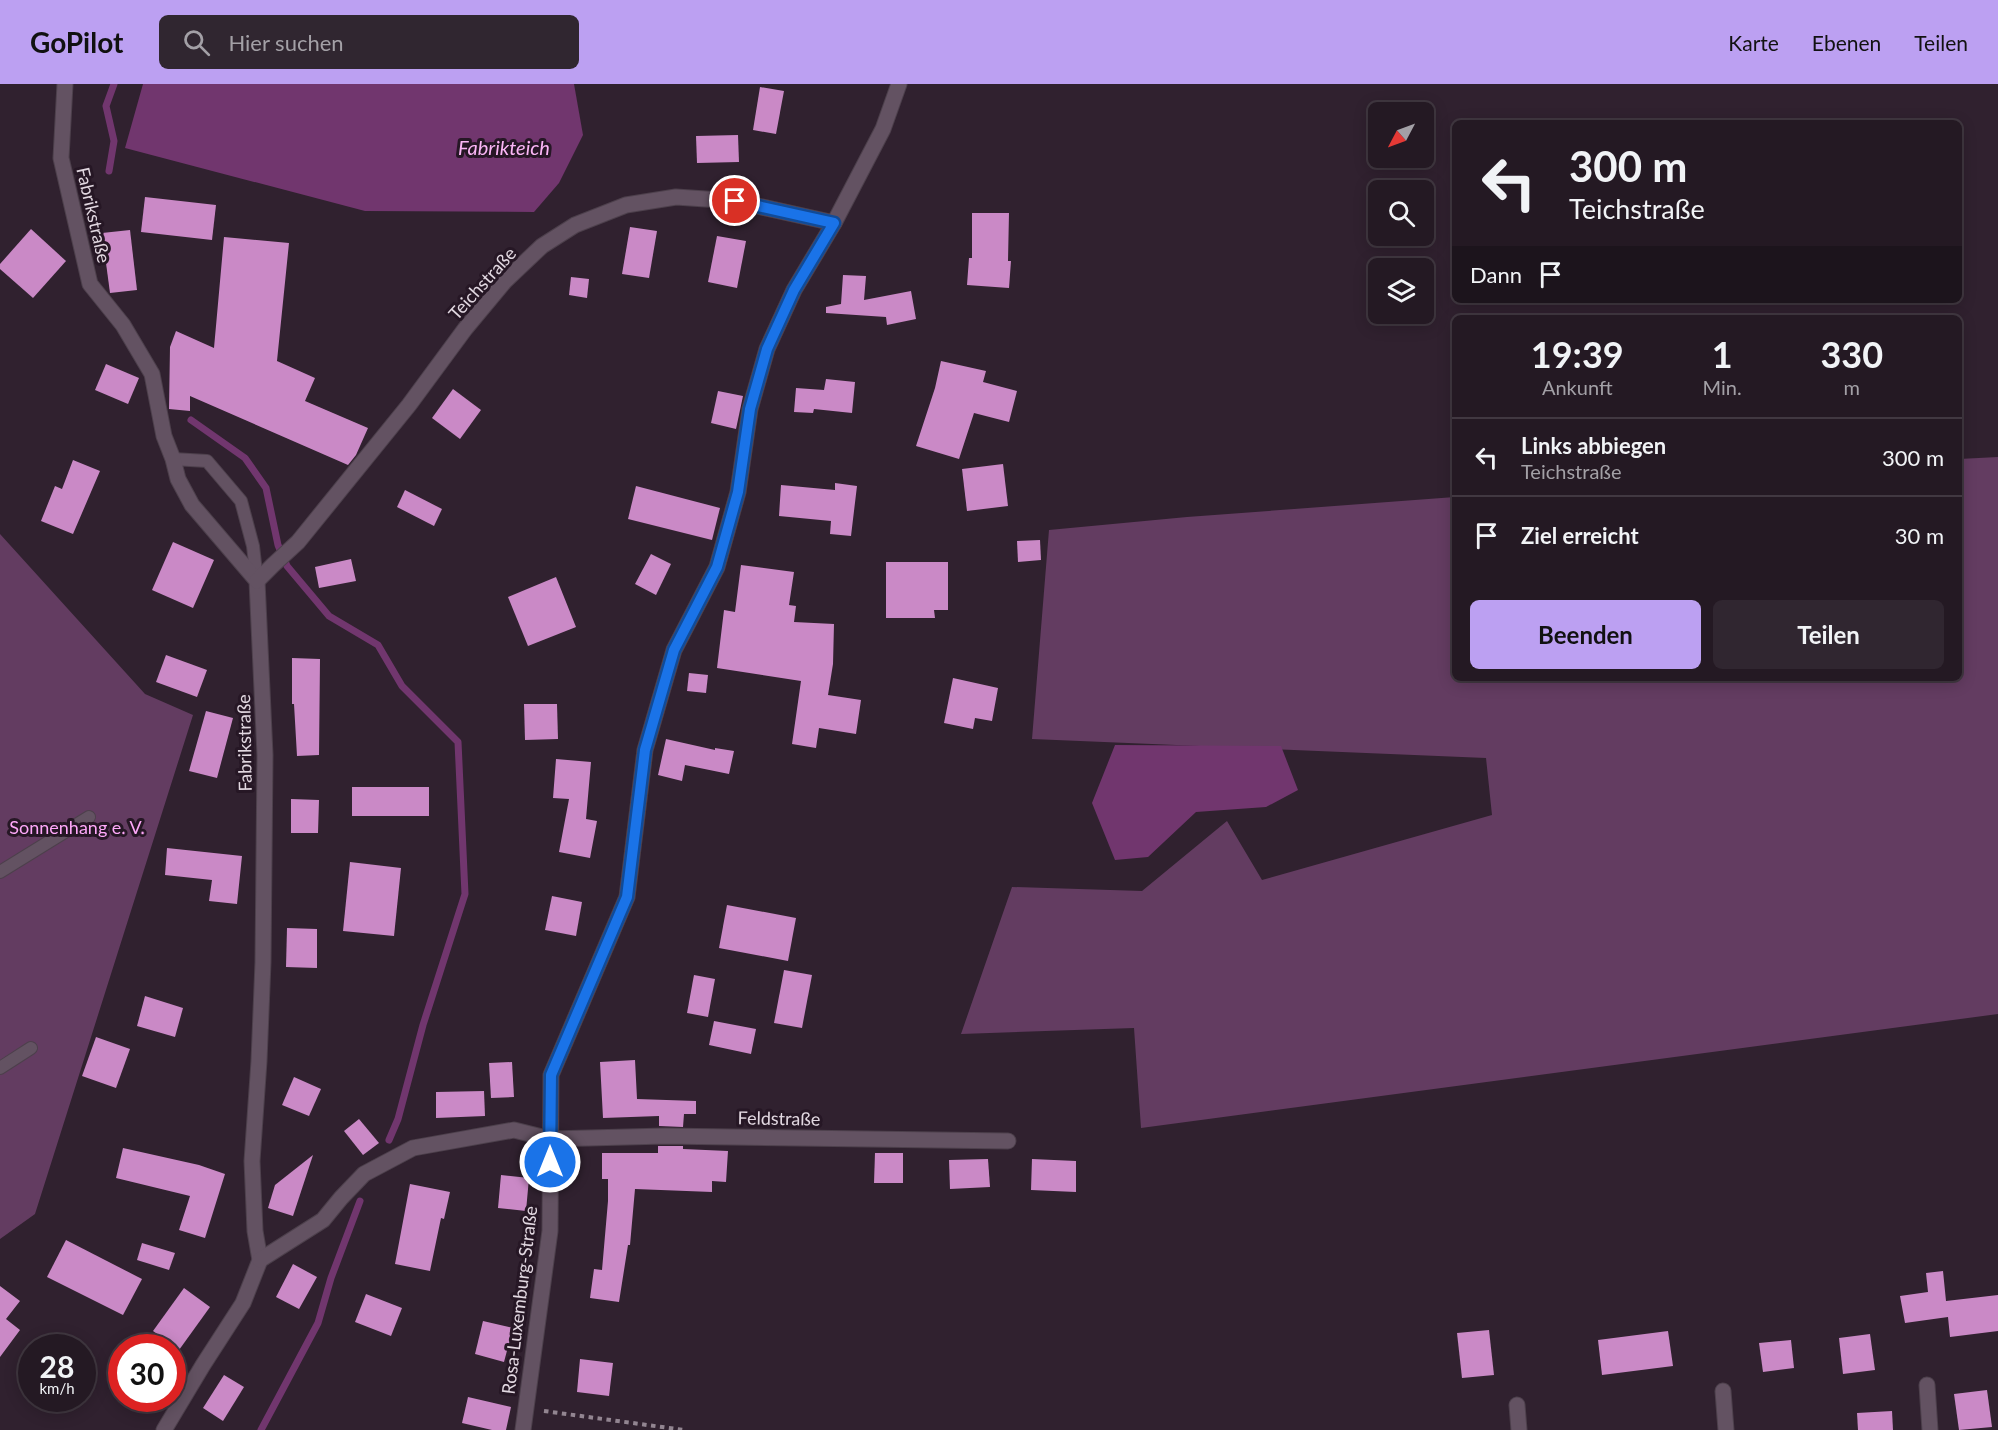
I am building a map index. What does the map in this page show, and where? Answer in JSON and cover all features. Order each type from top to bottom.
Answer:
[{"type":"street","name":"Fabrikstraße","points":[[65,84],[61,158],[90,284],[123,325],[152,374],[164,436],[178,479],[192,505],[257,582],[265,755],[263,962],[252,1161],[255,1231],[260,1260]]},
{"type":"street","name":"Rosa-Luxemburg-Straße","points":[[523,1430],[550,1231],[551,1075],[627,897],[645,750],[674,650],[717,567],[738,492],[750,409],[767,349],[794,290],[834,223],[883,129],[899,84]]},
{"type":"street","name":"Teichstraße","points":[[257,582],[298,542],[409,405],[465,329],[506,281],[542,246],[575,225],[626,205],[676,197],[735,201],[834,223]]},
{"type":"street","name":"Feldstraße","points":[[260,1260],[323,1220],[364,1173],[413,1148],[514,1130],[550,1139],[665,1136],[1008,1141]]},
{"type":"street","points":[[164,1430],[243,1303],[260,1260]]},
{"type":"street","points":[[1927,1384],[1930,1430]]},
{"type":"street","points":[[1723,1391],[1726,1430]]},
{"type":"street","points":[[1517,1405],[1519,1430]]},
{"type":"lane","points":[[173,459],[207,461],[241,501],[253,546],[257,582]]},
{"type":"lane","points":[[0,872],[89,817]]},
{"type":"lane","points":[[0,1068],[31,1048]]},
{"type":"path","points":[[526,1409],[684,1430]]},
{"type":"green space","points":[[1998,457],[1998,1014],[1141,1128],[1134,1028],[961,1034],[1012,887],[1142,891],[1227,821],[1262,880],[1492,815],[1486,758],[1032,739],[1049,530],[1452,497],[1452,681],[1962,681],[1962,459]]},
{"type":"green space","name":"Sonnenhang e. V.","points":[[0,534],[145,694],[193,715],[35,1214],[0,1239]]},
{"type":"water","name":"Fabrikteich","points":[[143,84],[574,84],[583,135],[559,183],[534,212],[365,211],[125,148]]},
{"type":"water","points":[[1115,745],[1281,746],[1298,790],[1266,807],[1196,812],[1148,857],[1115,860],[1092,803]]},
{"type":"building","points":[[760,87],[784,91],[776,134],[753,130]]},
{"type":"building","points":[[738,135],[739,162],[697,163],[696,136]]},
{"type":"building","points":[[145,197],[216,205],[212,240],[141,232]]},
{"type":"building","points":[[972,213],[1009,213],[1008,261],[1011,261],[1009,288],[967,285],[969,258],[972,258]]},
{"type":"building","points":[[630,227],[657,231],[649,278],[622,274]]},
{"type":"building","points":[[31,229],[66,261],[33,298],[0,269],[0,264]]},
{"type":"building","points":[[130,230],[137,290],[110,293],[102,233]]},
{"type":"building","points":[[717,236],[746,241],[737,288],[708,282]]},
{"type":"building","points":[[224,237],[289,243],[277,361],[315,378],[305,401],[368,428],[356,455],[348,465],[190,396],[190,411],[169,409],[170,347],[176,331],[214,348]]},
{"type":"building","points":[[843,275],[866,276],[864,300],[911,291],[916,319],[887,325],[886,317],[826,313],[826,307],[841,304]]},
{"type":"building","points":[[571,277],[589,279],[587,298],[569,295]]},
{"type":"building","points":[[941,361],[986,371],[983,382],[1017,391],[1009,422],[974,413],[959,459],[916,446],[935,388]]},
{"type":"building","points":[[106,364],[139,378],[128,404],[95,390]]},
{"type":"building","points":[[826,379],[855,382],[852,413],[814,409],[813,413],[794,412],[796,388],[824,390]]},
{"type":"building","points":[[453,389],[481,410],[460,439],[432,418]]},
{"type":"building","points":[[718,391],[743,396],[736,429],[711,423]]},
{"type":"building","points":[[73,460],[100,471],[73,534],[41,521],[55,486],[62,489]]},
{"type":"building","points":[[1003,464],[1008,506],[967,511],[962,469]]},
{"type":"building","points":[[835,483],[857,486],[851,536],[830,534],[831,521],[779,516],[781,485],[835,490]]},
{"type":"building","points":[[636,486],[720,508],[712,540],[628,519]]},
{"type":"building","points":[[405,490],[442,509],[434,526],[397,507]]},
{"type":"building","points":[[1040,540],[1041,560],[1018,562],[1017,541]]},
{"type":"building","points":[[173,542],[214,560],[193,608],[152,590]]},
{"type":"building","points":[[651,554],[671,564],[656,595],[635,584]]},
{"type":"building","points":[[351,559],[356,581],[319,588],[315,567]]},
{"type":"building","points":[[886,562],[948,562],[948,610],[934,610],[935,618],[886,618]]},
{"type":"building","points":[[741,565],[794,572],[789,605],[796,606],[794,622],[834,624],[833,664],[828,695],[861,700],[856,734],[819,728],[816,748],[792,744],[801,681],[717,668],[724,610],[735,612]]},
{"type":"building","points":[[556,577],[576,627],[528,646],[508,597]]},
{"type":"building","points":[[166,655],[207,670],[197,697],[156,682]]},
{"type":"building","points":[[292,658],[320,659],[319,755],[297,756],[294,704],[292,704]]},
{"type":"building","points":[[689,673],[708,675],[706,693],[687,691]]},
{"type":"building","points":[[953,678],[998,688],[992,721],[975,718],[973,729],[944,723]]},
{"type":"building","points":[[524,704],[557,704],[558,739],[525,740]]},
{"type":"building","points":[[206,711],[233,718],[217,778],[189,771]]},
{"type":"building","points":[[666,739],[715,750],[715,748],[734,751],[729,774],[685,765],[682,781],[658,775]]},
{"type":"building","points":[[556,759],[591,762],[586,819],[597,821],[590,858],[559,852],[569,799],[553,798]]},
{"type":"building","points":[[352,787],[429,787],[429,816],[352,816]]},
{"type":"building","points":[[291,799],[319,800],[318,833],[291,833]]},
{"type":"building","points":[[167,848],[242,856],[237,904],[209,901],[212,880],[165,875]]},
{"type":"building","points":[[350,862],[401,868],[394,936],[343,931]]},
{"type":"building","points":[[552,896],[582,902],[576,936],[545,930]]},
{"type":"building","points":[[727,905],[796,918],[788,961],[719,948]]},
{"type":"building","points":[[287,928],[317,929],[317,968],[286,967]]},
{"type":"building","points":[[784,970],[812,975],[802,1028],[774,1023]]},
{"type":"building","points":[[694,975],[715,979],[708,1017],[687,1013]]},
{"type":"building","points":[[145,996],[183,1008],[175,1037],[137,1026]]},
{"type":"building","points":[[714,1021],[756,1029],[751,1054],[709,1045]]},
{"type":"building","points":[[96,1037],[130,1049],[116,1088],[82,1076]]},
{"type":"building","points":[[635,1060],[637,1099],[696,1101],[696,1114],[684,1114],[683,1127],[659,1126],[659,1116],[603,1118],[600,1062]]},
{"type":"building","points":[[512,1062],[514,1097],[491,1098],[489,1063]]},
{"type":"building","points":[[294,1077],[321,1089],[309,1116],[282,1105]]},
{"type":"building","points":[[484,1091],[485,1116],[436,1118],[436,1092]]},
{"type":"building","points":[[359,1119],[379,1143],[363,1155],[344,1131]]},
{"type":"building","points":[[658,1146],[728,1151],[726,1182],[712,1181],[712,1192],[635,1189],[630,1245],[628,1245],[619,1302],[590,1298],[594,1269],[602,1270],[608,1201],[608,1179],[602,1179],[602,1153],[658,1153]]},
{"type":"building","points":[[123,1148],[199,1165],[225,1174],[205,1238],[179,1230],[190,1196],[116,1178]]},
{"type":"building","points":[[875,1153],[903,1153],[903,1183],[874,1183]]},
{"type":"building","points":[[313,1155],[293,1216],[268,1208],[275,1185]]},
{"type":"building","points":[[988,1159],[990,1187],[950,1189],[949,1160]]},
{"type":"building","points":[[1032,1159],[1076,1161],[1076,1192],[1031,1190]]},
{"type":"building","points":[[501,1175],[529,1178],[526,1211],[498,1208]]},
{"type":"building","points":[[410,1184],[450,1192],[444,1219],[441,1218],[430,1271],[395,1264]]},
{"type":"building","points":[[66,1240],[142,1279],[123,1315],[47,1277]]},
{"type":"building","points":[[142,1243],[175,1253],[169,1270],[137,1260]]},
{"type":"building","points":[[293,1264],[317,1277],[299,1309],[276,1297]]},
{"type":"building","points":[[1943,1271],[1946,1301],[1998,1295],[1998,1331],[1950,1337],[1948,1317],[1905,1323],[1900,1296],[1928,1292],[1926,1273]]},
{"type":"building","points":[[0,1286],[20,1301],[6,1319],[20,1330],[0,1357]]},
{"type":"building","points":[[184,1288],[210,1307],[186,1340],[186,1334],[157,1334],[153,1331]]},
{"type":"building","points":[[366,1294],[402,1308],[391,1336],[355,1322]]},
{"type":"building","points":[[483,1321],[513,1328],[504,1362],[475,1354]]},
{"type":"building","points":[[1489,1330],[1494,1375],[1462,1378],[1457,1333]]},
{"type":"building","points":[[1668,1331],[1673,1366],[1602,1375],[1598,1340]]},
{"type":"building","points":[[1870,1334],[1875,1370],[1843,1374],[1839,1338]]},
{"type":"building","points":[[1791,1340],[1794,1368],[1763,1372],[1759,1343]]},
{"type":"building","points":[[580,1359],[613,1363],[609,1396],[577,1392]]},
{"type":"building","points":[[224,1375],[244,1387],[223,1421],[203,1408]]},
{"type":"building","points":[[1987,1390],[1992,1427],[1959,1430],[1954,1394]]},
{"type":"building","points":[[468,1397],[511,1407],[506,1430],[492,1430],[462,1423]]},
{"type":"building","points":[[1892,1411],[1893,1430],[1858,1430],[1857,1413]]},
{"type":"waterway","points":[[109,171],[114,141],[106,106],[114,84]]},
{"type":"waterway","points":[[191,420],[245,458],[266,488],[278,545],[287,566],[329,616],[378,645],[402,686],[458,742],[465,894],[423,1025],[398,1119],[389,1140]]},
{"type":"waterway","points":[[261,1430],[318,1323],[331,1278],[360,1201]]},
{"type":"route","points":[[550,1162],[551,1075],[627,897],[645,750],[674,650],[717,567],[738,492],[750,409],[767,349],[794,290],[834,223],[735,201]]}]
